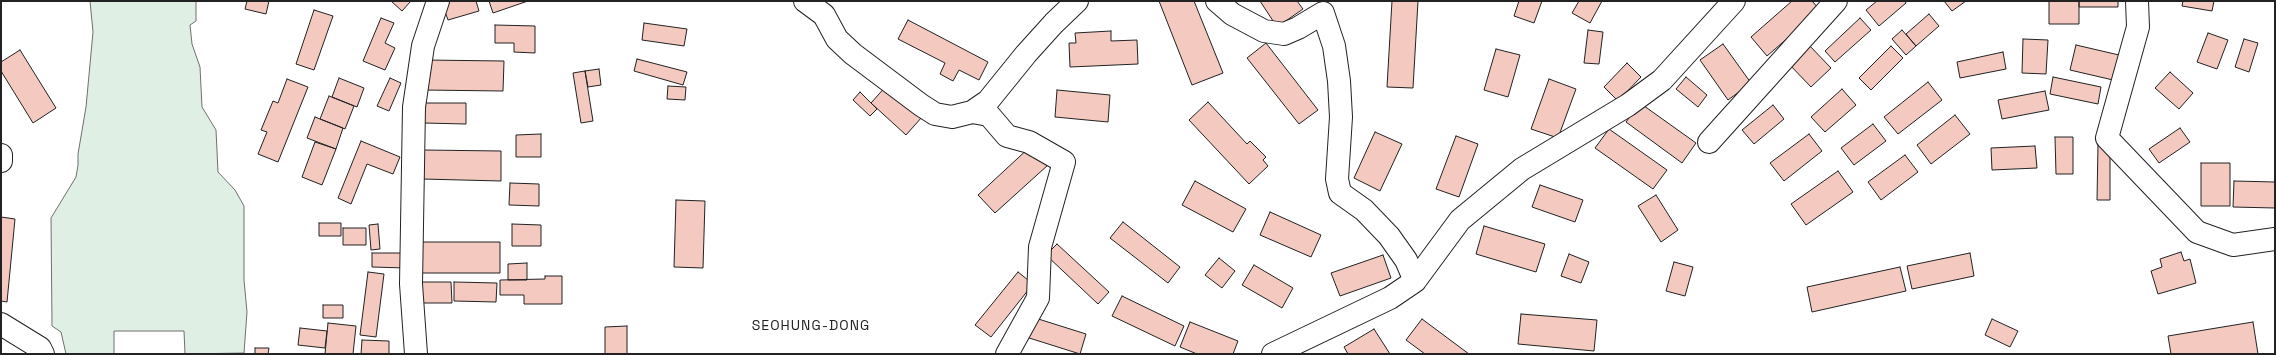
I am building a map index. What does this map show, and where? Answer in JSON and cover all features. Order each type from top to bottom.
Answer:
[{"type":"street","points":[[416,354],[410,284],[414,107],[423,46],[438,1]]},
{"type":"street","points":[[811,2],[824,15],[837,39],[853,54],[921,106],[935,114],[952,117],[972,112],[988,101],[1026,54],[1077,1]]},
{"type":"street","points":[[1218,1],[1232,14],[1264,31],[1284,34],[1298,28],[1323,12],[1334,46],[1339,81],[1341,117],[1337,180],[1340,193],[1364,210],[1389,236],[1406,260],[1415,281]]},
{"type":"street","points":[[1273,354],[1390,298],[1415,281],[1460,220],[1522,169],[1628,105],[1662,80],[1734,1]]},
{"type":"street","points":[[1709,142],[1836,1]]},
{"type":"street","points":[[2137,1],[2138,27],[2107,138],[2197,232],[2233,245],[2275,239]]},
{"type":"street","points":[[972,112],[989,115],[1007,136],[1029,142],[1064,162],[1040,248],[1038,298],[1007,354]]},
{"type":"street","points":[[1,155],[1,161]]},
{"type":"street","points":[[1,324],[40,348],[43,354]]},
{"type":"green space","points":[[90,1],[196,1],[196,21],[190,25],[192,44],[200,67],[202,107],[216,130],[218,172],[235,190],[244,206],[244,280],[247,312],[244,353],[185,354],[184,331],[114,331],[114,354],[66,354],[61,332],[52,326],[51,218],[76,177],[78,154],[86,107],[93,32]]},
{"type":"building","points":[[247,1],[269,1],[266,14],[245,9]]},
{"type":"building","points":[[391,1],[411,1],[402,11]]},
{"type":"building","points":[[448,1],[476,1],[479,11],[448,20],[443,6],[449,4]]},
{"type":"building","points":[[489,1],[528,1],[493,13]]},
{"type":"building","points":[[1159,1],[1194,1],[1223,73],[1192,85]]},
{"type":"building","points":[[1260,1],[1297,1],[1303,9],[1277,27]]},
{"type":"building","points":[[1392,1],[1418,1],[1413,88],[1387,87]]},
{"type":"building","points":[[1519,1],[1542,1],[1534,23],[1514,16]]},
{"type":"building","points":[[1579,1],[1602,1],[1590,23],[1572,13]]},
{"type":"building","points":[[1792,1],[1812,1],[1820,10],[1767,56],[1751,37]]},
{"type":"building","points":[[1877,1],[1905,1],[1906,3],[1879,26],[1866,10]]},
{"type":"building","points":[[1944,1],[1966,1],[1952,11]]},
{"type":"building","points":[[2049,1],[2079,1],[2079,24],[2049,24]]},
{"type":"building","points":[[2079,1],[2118,1],[2118,7],[2079,7]]},
{"type":"building","points":[[2183,1],[2214,1],[2212,11],[2182,6]]},
{"type":"building","points":[[314,10],[333,16],[314,70],[296,64]]},
{"type":"building","points":[[1929,14],[1939,26],[1916,46],[1906,34]]},
{"type":"building","points":[[381,18],[394,23],[385,43],[395,48],[385,70],[363,61]]},
{"type":"building","points":[[1860,18],[1871,30],[1835,62],[1825,51]]},
{"type":"building","points":[[908,20],[988,62],[979,80],[959,70],[953,81],[940,74],[945,63],[898,39]]},
{"type":"building","points":[[644,23],[687,29],[684,46],[642,40]]},
{"type":"building","points":[[495,25],[535,26],[535,53],[514,52],[514,43],[495,43]]},
{"type":"building","points":[[1588,30],[1603,32],[1599,64],[1584,63]]},
{"type":"building","points":[[1902,30],[1916,46],[1906,55],[1892,39]]},
{"type":"building","points":[[1111,31],[1111,41],[1137,40],[1138,64],[1070,67],[1069,43],[1076,43],[1075,33]]},
{"type":"building","points":[[2208,33],[2228,40],[2217,69],[2197,62]]},
{"type":"building","points":[[2023,39],[2048,40],[2046,74],[2022,73]]},
{"type":"building","points":[[2244,39],[2258,43],[2249,72],[2235,67]]},
{"type":"building","points":[[1266,43],[1318,110],[1299,124],[1247,58]]},
{"type":"building","points":[[1807,43],[1831,68],[1811,87],[1787,62]]},
{"type":"building","points":[[1723,44],[1751,83],[1728,100],[1700,60]]},
{"type":"building","points":[[2076,45],[2119,55],[2113,80],[2070,70]]},
{"type":"building","points":[[1891,46],[1903,58],[1871,90],[1859,78]]},
{"type":"building","points":[[1496,49],[1520,55],[1508,97],[1484,90]]},
{"type":"building","points":[[20,50],[56,108],[33,123],[1,71],[1,62]]},
{"type":"building","points":[[2003,52],[2006,69],[1960,78],[1957,62]]},
{"type":"building","points":[[637,59],[687,72],[683,85],[634,71]]},
{"type":"building","points":[[424,60],[504,61],[503,91],[423,90]]},
{"type":"building","points":[[1627,63],[1641,77],[1618,101],[1604,87]]},
{"type":"building","points":[[599,69],[601,85],[588,87],[585,71]]},
{"type":"building","points":[[585,71],[593,121],[581,123],[573,73]]},
{"type":"building","points":[[2170,72],[2193,93],[2179,109],[2155,88]]},
{"type":"building","points":[[1686,77],[1707,95],[1698,107],[1676,89]]},
{"type":"building","points":[[2053,77],[2101,87],[2098,104],[2050,94]]},
{"type":"building","points":[[339,78],[364,88],[357,107],[332,97]]},
{"type":"building","points":[[390,78],[401,83],[389,111],[377,106]]},
{"type":"building","points":[[287,79],[308,87],[278,162],[258,154],[267,132],[261,130],[273,101],[278,103]]},
{"type":"building","points":[[1549,79],[1576,89],[1558,138],[1531,129]]},
{"type":"building","points":[[1928,82],[1942,100],[1898,134],[1884,117]]},
{"type":"building","points":[[887,85],[922,117],[906,135],[871,103]]},
{"type":"building","points":[[668,86],[686,87],[685,100],[667,99]]},
{"type":"building","points":[[1842,89],[1856,105],[1825,132],[1811,117]]},
{"type":"building","points":[[1057,90],[1110,95],[1108,122],[1055,117]]},
{"type":"building","points":[[2045,91],[2049,110],[2002,119],[1998,100]]},
{"type":"building","points":[[860,92],[877,109],[870,116],[853,100]]},
{"type":"building","points":[[329,96],[354,106],[345,129],[320,119]]},
{"type":"building","points":[[1208,102],[1247,144],[1250,141],[1266,157],[1263,160],[1268,166],[1249,184],[1189,120]]},
{"type":"building","points":[[424,103],[466,103],[466,124],[423,123]]},
{"type":"building","points":[[1640,103],[1696,143],[1682,163],[1626,122]]},
{"type":"building","points":[[1773,105],[1784,119],[1754,144],[1742,130]]},
{"type":"building","points":[[1955,115],[1970,134],[1931,164],[1917,145]]},
{"type":"building","points":[[315,117],[343,128],[336,149],[307,138]]},
{"type":"building","points":[[1873,124],[1886,141],[1854,165],[1841,148]]},
{"type":"building","points":[[2180,128],[2190,142],[2159,163],[2149,149]]},
{"type":"building","points":[[1609,129],[1667,170],[1653,189],[1595,148]]},
{"type":"building","points":[[1375,132],[1402,144],[1380,191],[1354,178]]},
{"type":"building","points":[[541,134],[541,157],[516,157],[516,135]]},
{"type":"building","points":[[1809,134],[1822,151],[1784,181],[1770,163]]},
{"type":"building","points":[[1456,136],[1478,144],[1459,197],[1436,189]]},
{"type":"building","points":[[2055,137],[2073,137],[2073,174],[2056,174]]},
{"type":"building","points":[[361,141],[400,157],[393,174],[367,164],[351,204],[338,198]]},
{"type":"building","points":[[315,142],[336,149],[322,185],[302,177]]},
{"type":"building","points":[[2098,145],[2110,145],[2110,200],[2097,200]]},
{"type":"building","points":[[1031,146],[1048,165],[995,213],[978,195]]},
{"type":"building","points":[[2035,146],[2037,168],[1992,170],[1991,148]]},
{"type":"building","points":[[423,150],[501,151],[501,181],[422,179]]},
{"type":"building","points":[[1905,155],[1918,172],[1881,200],[1868,182]]},
{"type":"building","points":[[2201,163],[2230,163],[2230,206],[2201,206]]},
{"type":"building","points":[[1838,171],[1853,192],[1806,225],[1791,204]]},
{"type":"building","points":[[1195,181],[1246,209],[1233,232],[1182,205]]},
{"type":"building","points":[[2234,181],[2275,182],[2275,208],[2233,207]]},
{"type":"building","points":[[510,183],[539,184],[539,206],[509,205]]},
{"type":"building","points":[[1540,185],[1583,200],[1575,222],[1532,207]]},
{"type":"building","points":[[1656,195],[1678,230],[1661,242],[1638,206]]},
{"type":"building","points":[[676,200],[705,201],[703,268],[674,267]]},
{"type":"building","points":[[1270,212],[1321,235],[1311,257],[1260,235]]},
{"type":"building","points":[[1,217],[15,219],[7,302],[1,301]]},
{"type":"building","points":[[1123,222],[1180,267],[1168,283],[1110,238]]},
{"type":"building","points":[[319,223],[341,223],[341,236],[319,236]]},
{"type":"building","points":[[378,224],[380,249],[371,250],[369,225]]},
{"type":"building","points":[[512,224],[541,225],[541,246],[512,246]]},
{"type":"building","points":[[1484,226],[1545,244],[1536,272],[1476,254]]},
{"type":"building","points":[[343,228],[366,228],[366,245],[343,245]]},
{"type":"building","points":[[420,242],[500,242],[500,273],[420,273]]},
{"type":"building","points":[[1057,244],[1109,292],[1098,304],[1046,255]]},
{"type":"building","points":[[2181,252],[2184,261],[2190,259],[2196,283],[2158,294],[2151,271],[2162,267],[2160,259]]},
{"type":"building","points":[[372,253],[406,253],[406,268],[372,267]]},
{"type":"building","points":[[1970,253],[1974,276],[1912,289],[1907,266]]},
{"type":"building","points":[[1569,254],[1589,262],[1581,283],[1561,276]]},
{"type":"building","points":[[1383,255],[1391,278],[1340,296],[1331,273]]},
{"type":"building","points":[[1219,258],[1235,271],[1222,288],[1205,275]]},
{"type":"building","points":[[1674,262],[1693,267],[1685,296],[1666,291]]},
{"type":"building","points":[[527,263],[527,280],[508,280],[508,264]]},
{"type":"building","points":[[1254,265],[1293,288],[1282,308],[1242,285]]},
{"type":"building","points":[[1900,267],[1906,291],[1812,312],[1807,287]]},
{"type":"building","points":[[368,272],[384,274],[376,337],[360,335]]},
{"type":"building","points":[[1018,272],[1033,284],[991,337],[975,325]]},
{"type":"building","points":[[545,276],[562,276],[562,304],[524,304],[524,295],[500,295],[500,280],[545,279]]},
{"type":"building","points":[[420,282],[451,282],[452,303],[420,303]]},
{"type":"building","points":[[454,282],[497,283],[496,302],[454,301]]},
{"type":"building","points":[[1122,296],[1184,326],[1175,346],[1112,316]]},
{"type":"building","points":[[323,305],[343,305],[343,318],[323,318]]},
{"type":"building","points":[[1521,314],[1597,320],[1594,351],[1518,344]]},
{"type":"building","points":[[1032,317],[1086,334],[1080,354],[1026,337]]},
{"type":"building","points":[[1422,319],[1469,354],[1425,354],[1406,340]]},
{"type":"building","points":[[1992,319],[2018,331],[2010,347],[1985,335]]},
{"type":"building","points":[[1190,322],[1238,341],[1233,354],[1197,354],[1180,347]]},
{"type":"building","points":[[2253,322],[2258,354],[2171,354],[2168,336]]},
{"type":"building","points":[[328,323],[356,326],[353,354],[325,354]]},
{"type":"building","points":[[627,326],[627,354],[605,354],[605,327]]},
{"type":"building","points":[[300,328],[327,331],[325,348],[298,345]]},
{"type":"building","points":[[1374,329],[1390,354],[1348,354],[1344,347]]},
{"type":"building","points":[[362,340],[389,341],[389,354],[361,354]]},
{"type":"building","points":[[255,348],[269,348],[268,354],[255,354]]},
{"type":"district","name":"SEOHUNG-DONG","points":[[811,326]]}]
